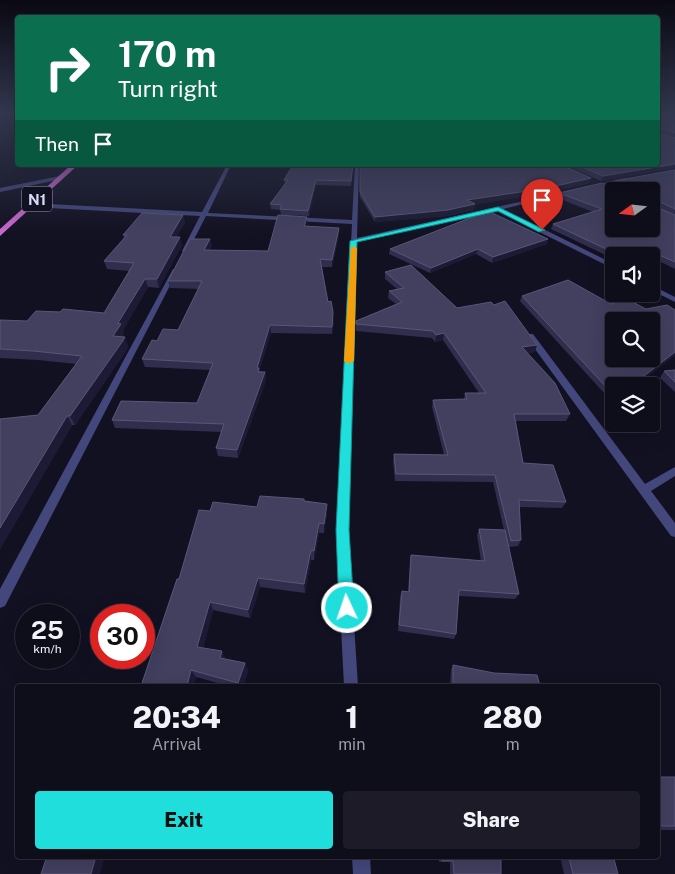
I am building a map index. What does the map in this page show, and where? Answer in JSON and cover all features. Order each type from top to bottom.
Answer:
[{"type":"highway","name":"N1","points":[[0,233],[73,167]]},
{"type":"street","points":[[0,602],[228,167]]},
{"type":"street","points":[[351,684],[342,530],[357,167]]},
{"type":"street","points":[[0,190],[60,178]]},
{"type":"street","points":[[354,241],[599,184],[628,179]]},
{"type":"street","points":[[591,181],[605,187]]},
{"type":"street","points":[[30,205],[355,222]]},
{"type":"street","points":[[498,209],[605,262]]},
{"type":"street","points":[[660,292],[675,300]]},
{"type":"street","points":[[523,326],[675,532]]},
{"type":"street","points":[[644,490],[675,470]]},
{"type":"street","points":[[360,859],[362,874]]},
{"type":"building","points":[[660,155],[675,155],[675,164],[660,166]]},
{"type":"building","points":[[292,167],[353,167],[351,181],[316,180],[308,211],[280,209],[282,205],[270,204],[288,180],[284,180]]},
{"type":"building","points":[[360,167],[566,167],[591,178],[547,188],[467,200],[475,204],[448,210],[375,217],[360,192]]},
{"type":"building","points":[[583,167],[657,167],[603,176]]},
{"type":"building","points":[[675,170],[675,209],[660,202],[660,182],[614,181]]},
{"type":"building","points":[[602,183],[605,184],[605,238],[660,238],[660,209],[675,215],[675,262],[660,255],[660,247],[605,248],[553,224],[602,209],[559,193]]},
{"type":"building","points":[[488,211],[548,239],[493,257],[478,249],[431,268],[390,249]]},
{"type":"building","points":[[142,213],[183,215],[170,237],[180,237],[157,279],[145,279],[118,323],[121,324],[113,336],[125,337],[70,416],[67,416],[0,528],[0,419],[38,415],[82,356],[0,349],[0,320],[27,321],[36,311],[60,312],[63,309],[104,313],[134,263],[104,261],[127,235],[123,235]]},
{"type":"building","points":[[278,215],[307,217],[304,226],[339,228],[332,260],[320,259],[328,302],[331,301],[333,312],[332,327],[270,325],[257,368],[259,368],[258,372],[265,372],[237,450],[216,448],[224,424],[112,420],[121,401],[197,403],[213,363],[142,359],[152,340],[157,341],[163,329],[178,330],[202,281],[168,281],[190,239],[210,239],[204,250],[268,251]]},
{"type":"building","points":[[411,265],[457,308],[491,302],[494,305],[505,301],[537,345],[522,347],[555,383],[570,414],[514,414],[523,463],[553,465],[566,502],[519,500],[521,540],[511,541],[495,475],[396,474],[394,454],[448,455],[433,400],[467,399],[465,393],[486,393],[444,333],[436,335],[433,331],[356,324],[356,321],[402,302],[389,291],[404,288],[385,272]]},
{"type":"building","points":[[568,280],[611,304],[633,302],[646,309],[667,305],[675,310],[675,352],[660,364],[660,312],[605,312],[605,367],[656,367],[643,377],[605,377],[605,386],[522,296]]},
{"type":"building","points":[[675,370],[675,382],[664,371]]},
{"type":"building","points":[[260,496],[304,499],[304,501],[327,504],[324,524],[319,523],[314,551],[311,550],[304,584],[258,578],[248,610],[210,602],[197,647],[222,651],[220,658],[245,663],[238,683],[191,670],[188,684],[142,684],[147,669],[155,669],[155,644],[177,579],[179,579],[199,510],[210,511],[213,502],[257,507]]},
{"type":"building","points":[[479,529],[505,530],[519,594],[459,590],[456,634],[399,625],[402,591],[409,592],[411,555],[485,561]]},
{"type":"building","points":[[453,665],[494,673],[537,675],[539,684],[453,684]]},
{"type":"building","points":[[660,777],[675,777],[675,826],[660,826]]},
{"type":"building","points":[[46,859],[95,859],[91,874],[41,874]]},
{"type":"building","points":[[442,859],[501,859],[501,874],[454,874],[453,861],[442,861]]},
{"type":"building","points":[[569,859],[614,859],[618,874],[573,874]]},
{"type":"slow traffic","points":[[349,361],[353,248]]},
{"type":"route","points":[[347,608],[342,530],[354,241],[498,209],[542,230]]}]
